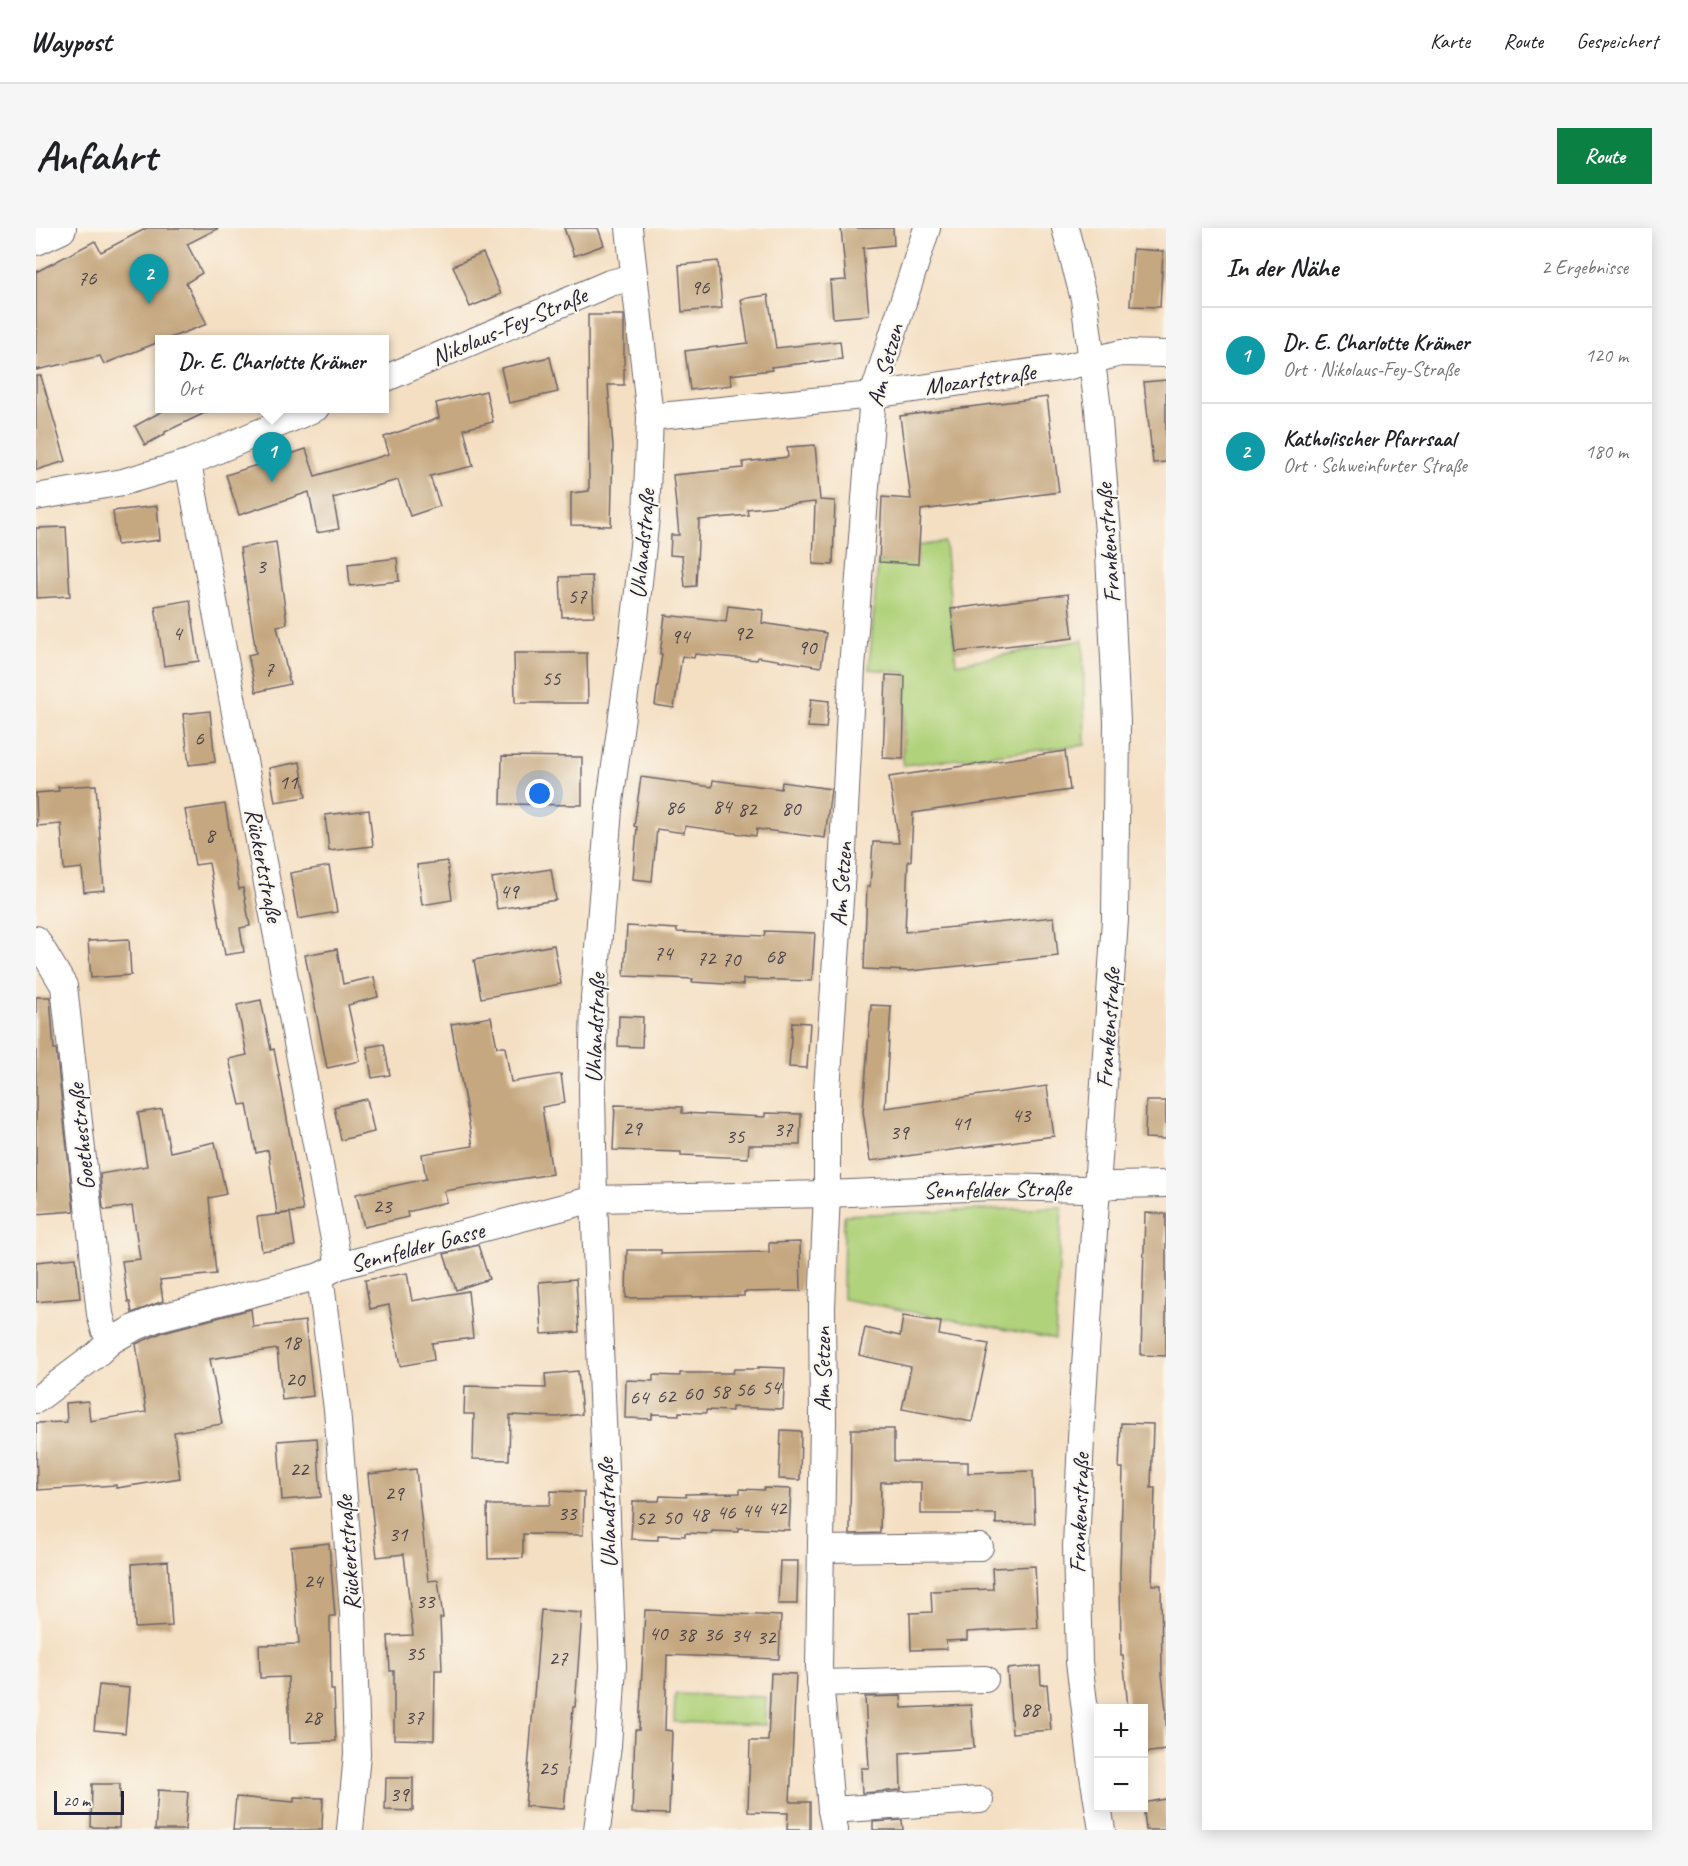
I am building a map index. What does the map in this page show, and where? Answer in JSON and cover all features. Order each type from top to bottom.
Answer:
[{"type":"street","points":[[36,239],[60,228]]},
{"type":"street","name":"Uhlandstraße","points":[[597,1830],[608,1746],[613,1666],[594,1199],[592,1092],[595,987],[609,809],[631,659],[646,518],[650,417],[629,228]]},
{"type":"street","name":"Am Setzen","points":[[927,228],[873,395],[852,668],[842,871],[827,1090],[827,1194],[822,1307],[820,1683],[833,1820],[980,1800]]},
{"type":"street","name":"Frankenstraße","points":[[1065,228],[1084,299],[1093,360],[1108,533],[1117,722],[1114,930],[1083,1396],[1076,1546],[1079,1662],[1091,1765],[1102,1830]]},
{"type":"street","name":"Nikolaus-Fey-Straße","points":[[389,377],[610,283],[635,277]]},
{"type":"street","name":"Mozartstraße","points":[[650,417],[873,395],[1066,367],[1121,353],[1166,354]]},
{"type":"street","points":[[36,497],[123,482],[188,463],[304,413]]},
{"type":"street","name":"Rückertstraße","points":[[188,463],[330,1271],[337,1409],[353,1613],[357,1754],[350,1830]]},
{"type":"street","name":"Goethestraße","points":[[38,943],[64,986],[100,1314],[104,1329],[111,1341]]},
{"type":"street","name":"Sennfelder Straße","points":[[827,1194],[992,1186],[1084,1188],[1166,1184]]},
{"type":"street","name":"Sennfelder Gasse","points":[[36,1400],[88,1362],[111,1341],[158,1318],[594,1199],[827,1194]]},
{"type":"street","points":[[821,1549],[980,1547]]},
{"type":"street","points":[[820,1683],[986,1679]]},
{"type":"green space","points":[[945,542],[956,664],[1083,640],[1085,745],[903,765],[906,673],[869,669],[878,562],[917,563],[918,546]]},
{"type":"green space","points":[[1062,1207],[1055,1339],[843,1299],[844,1215]]},
{"type":"green space","points":[[675,1694],[766,1697],[765,1725],[674,1722]]},
{"type":"building","points":[[147,228],[219,228],[187,244],[202,273],[186,283],[207,324],[178,335],[155,335],[155,344],[104,364],[100,356],[36,370],[36,272],[95,241],[101,252]]},
{"type":"building","points":[[564,228],[598,228],[604,245],[574,256]]},
{"type":"building","points":[[841,228],[893,228],[894,245],[863,248],[869,315],[833,318],[830,281],[846,280]]},
{"type":"building","points":[[1133,249],[1163,251],[1160,307],[1130,306]]},
{"type":"building","points":[[483,253],[501,294],[470,307],[453,266]]},
{"type":"building","points":[[718,261],[722,308],[682,312],[679,265]]},
{"type":"building","points":[[768,295],[776,348],[840,341],[842,359],[771,367],[772,370],[730,375],[732,385],[690,390],[685,351],[748,343],[741,299]]},
{"type":"building","points":[[588,315],[624,315],[624,385],[608,385],[613,447],[611,526],[571,525],[571,493],[589,491]]},
{"type":"building","points":[[550,357],[558,392],[509,403],[501,368]]},
{"type":"building","points":[[36,376],[41,376],[66,461],[36,470]]},
{"type":"building","points":[[1166,380],[1166,462],[1153,463],[1144,382]]},
{"type":"building","points":[[486,391],[493,422],[464,429],[473,466],[430,476],[440,506],[410,516],[398,480],[333,498],[339,529],[317,533],[309,492],[239,515],[226,475],[306,449],[315,476],[389,454],[384,437],[439,418],[436,403]]},
{"type":"building","points":[[1047,397],[1059,492],[921,510],[918,564],[879,562],[882,497],[911,499],[900,416]]},
{"type":"building","points":[[159,413],[205,413],[165,432],[145,445],[135,426]]},
{"type":"building","points":[[815,445],[820,500],[835,501],[833,565],[813,564],[815,502],[747,509],[748,515],[699,520],[696,586],[685,587],[682,556],[670,555],[671,535],[679,535],[673,475],[743,468],[743,462],[788,457],[787,447]]},
{"type":"building","points":[[157,506],[160,540],[117,545],[113,511]]},
{"type":"building","points":[[66,527],[70,596],[37,598],[36,528]]},
{"type":"building","points":[[276,542],[287,624],[277,626],[290,684],[256,692],[248,655],[256,653],[240,548]]},
{"type":"building","points":[[397,558],[399,581],[350,586],[348,564]]},
{"type":"building","points":[[592,576],[594,616],[562,617],[560,577]]},
{"type":"building","points":[[1068,594],[1073,638],[956,652],[951,609]]},
{"type":"building","points":[[190,600],[199,661],[164,666],[155,606]]},
{"type":"building","points":[[728,606],[763,610],[762,623],[826,633],[821,667],[758,657],[757,660],[695,654],[694,658],[682,656],[674,708],[655,705],[665,615],[726,622]]},
{"type":"building","points":[[514,653],[587,653],[588,703],[515,703]]},
{"type":"building","points":[[886,675],[905,676],[903,759],[883,758]]},
{"type":"building","points":[[811,699],[829,701],[826,728],[808,727]]},
{"type":"building","points":[[210,711],[215,762],[189,765],[183,714]]},
{"type":"building","points":[[1065,751],[1070,790],[913,813],[905,932],[1054,917],[1058,956],[910,971],[864,969],[867,887],[870,887],[873,842],[899,843],[889,777]]},
{"type":"building","points":[[502,756],[582,757],[582,805],[501,804]]},
{"type":"building","points":[[300,762],[306,797],[275,802],[269,768]]},
{"type":"building","points":[[641,777],[712,787],[713,780],[781,789],[782,782],[831,789],[825,838],[757,829],[756,836],[685,826],[684,833],[657,829],[652,881],[633,879],[637,827],[634,826]]},
{"type":"building","points":[[96,785],[104,890],[84,892],[82,868],[64,870],[61,824],[37,826],[36,793],[59,791],[58,787]]},
{"type":"building","points":[[225,804],[239,889],[243,888],[250,926],[240,928],[244,952],[225,955],[209,863],[195,865],[185,810]]},
{"type":"building","points":[[369,810],[373,846],[329,851],[325,815]]},
{"type":"building","points":[[447,861],[452,900],[422,905],[417,865]]},
{"type":"building","points":[[329,866],[337,912],[298,919],[290,873]]},
{"type":"building","points":[[551,869],[556,900],[497,909],[492,878]]},
{"type":"building","points":[[627,926],[677,929],[677,932],[764,936],[765,931],[815,933],[812,981],[743,979],[743,985],[692,982],[693,979],[624,976]]},
{"type":"building","points":[[129,939],[131,975],[91,978],[88,941]]},
{"type":"building","points":[[554,945],[561,984],[481,998],[474,960]]},
{"type":"building","points":[[337,949],[343,984],[374,977],[378,997],[348,1005],[360,1061],[327,1068],[305,955]]},
{"type":"building","points":[[36,997],[50,997],[54,1049],[56,1049],[74,1211],[36,1214]]},
{"type":"building","points":[[261,1000],[271,1050],[274,1049],[303,1211],[277,1214],[268,1150],[256,1153],[247,1104],[240,1105],[229,1059],[247,1055],[237,1005]]},
{"type":"building","points":[[871,1005],[891,1006],[885,1108],[1047,1086],[1054,1136],[870,1161],[863,1111]]},
{"type":"building","points":[[619,1016],[643,1017],[642,1047],[618,1046]]},
{"type":"building","points":[[491,1017],[497,1047],[505,1047],[511,1082],[561,1074],[565,1103],[542,1107],[552,1174],[444,1191],[447,1202],[407,1212],[408,1217],[364,1227],[356,1194],[426,1179],[422,1154],[473,1146],[451,1024]]},
{"type":"building","points":[[792,1022],[810,1023],[807,1068],[789,1067]]},
{"type":"building","points":[[384,1044],[390,1075],[372,1078],[367,1047]]},
{"type":"building","points":[[367,1099],[374,1132],[341,1140],[334,1107]]},
{"type":"building","points":[[1146,1101],[1166,1101],[1166,1139],[1145,1138]]},
{"type":"building","points":[[615,1105],[682,1107],[682,1113],[765,1117],[765,1113],[801,1114],[800,1145],[749,1145],[748,1158],[681,1155],[681,1152],[613,1150]]},
{"type":"building","points":[[162,1109],[170,1152],[215,1142],[226,1194],[209,1198],[216,1274],[160,1280],[163,1301],[132,1313],[130,1302],[128,1302],[122,1261],[140,1259],[132,1206],[106,1210],[103,1208],[100,1174],[147,1166],[138,1113]]},
{"type":"building","points":[[290,1213],[295,1246],[262,1251],[257,1217]]},
{"type":"building","points":[[1145,1213],[1166,1214],[1166,1356],[1141,1355]]},
{"type":"building","points":[[800,1242],[801,1291],[744,1292],[744,1296],[626,1298],[627,1250],[661,1250],[661,1254],[769,1252],[769,1243]]},
{"type":"building","points":[[478,1245],[489,1279],[456,1290],[444,1254]]},
{"type":"building","points":[[76,1258],[80,1298],[36,1302],[36,1262]]},
{"type":"building","points":[[407,1273],[412,1301],[468,1291],[473,1338],[432,1343],[434,1360],[400,1366],[389,1305],[370,1309],[365,1280]]},
{"type":"building","points":[[576,1279],[579,1332],[542,1334],[539,1282]]},
{"type":"building","points":[[251,1309],[253,1327],[305,1321],[313,1396],[282,1400],[277,1349],[210,1359],[222,1424],[174,1432],[180,1478],[116,1488],[116,1485],[37,1490],[36,1423],[67,1422],[66,1403],[88,1401],[90,1421],[146,1412],[136,1344],[163,1332]]},
{"type":"building","points":[[903,1316],[941,1322],[939,1335],[989,1344],[972,1422],[902,1409],[911,1367],[859,1355],[865,1328],[900,1336]]},
{"type":"building","points":[[758,1367],[785,1368],[783,1409],[732,1407],[732,1411],[679,1412],[679,1415],[652,1414],[652,1419],[625,1418],[626,1380],[653,1381],[653,1375],[733,1373],[734,1369],[758,1369]]},
{"type":"building","points":[[578,1371],[582,1414],[557,1417],[510,1415],[509,1460],[473,1459],[474,1414],[464,1414],[465,1386],[546,1388],[545,1374]]},
{"type":"building","points":[[1121,1423],[1153,1424],[1151,1488],[1155,1488],[1152,1585],[1161,1585],[1166,1750],[1148,1752],[1148,1704],[1128,1704],[1123,1656],[1121,1656],[1120,1570],[1123,1468],[1119,1468]]},
{"type":"building","points":[[851,1429],[894,1429],[894,1461],[968,1462],[968,1473],[1033,1471],[1035,1523],[996,1524],[996,1514],[921,1514],[921,1482],[881,1482],[880,1533],[850,1534]]},
{"type":"building","points":[[781,1430],[801,1431],[800,1480],[779,1479]]},
{"type":"building","points":[[317,1438],[321,1497],[282,1500],[278,1441]]},
{"type":"building","points":[[416,1469],[428,1581],[438,1580],[443,1618],[440,1618],[442,1670],[435,1670],[434,1740],[394,1739],[394,1671],[390,1671],[388,1636],[413,1635],[404,1554],[377,1557],[368,1474]]},
{"type":"building","points":[[764,1488],[791,1489],[789,1530],[738,1528],[738,1532],[685,1533],[685,1536],[658,1535],[658,1540],[631,1539],[633,1501],[659,1501],[660,1496],[686,1497],[686,1494],[740,1493],[740,1489],[764,1490]]},
{"type":"building","points":[[551,1491],[584,1492],[583,1535],[523,1534],[523,1558],[488,1559],[487,1505],[550,1505]]},
{"type":"building","points":[[329,1543],[335,1616],[330,1616],[331,1690],[334,1690],[336,1741],[290,1743],[288,1677],[260,1678],[259,1645],[299,1644],[291,1547]]},
{"type":"building","points":[[168,1561],[172,1626],[135,1628],[132,1564]]},
{"type":"building","points":[[780,1561],[798,1561],[797,1604],[778,1604]]},
{"type":"building","points":[[1035,1566],[1038,1628],[967,1632],[967,1640],[946,1641],[947,1649],[911,1650],[910,1613],[932,1612],[931,1591],[993,1589],[992,1568]]},
{"type":"building","points":[[541,1610],[582,1613],[564,1809],[525,1806]]},
{"type":"building","points":[[645,1610],[781,1616],[779,1659],[667,1655],[665,1730],[672,1731],[669,1814],[632,1813],[635,1730],[639,1730]]},
{"type":"building","points":[[1040,1666],[1041,1685],[1047,1684],[1051,1730],[1012,1733],[1007,1669]]},
{"type":"building","points":[[771,1673],[796,1674],[790,1802],[810,1802],[810,1830],[787,1830],[788,1813],[748,1812],[750,1741],[768,1741]]},
{"type":"building","points":[[99,1685],[129,1688],[125,1733],[94,1730]]},
{"type":"building","points":[[901,1696],[902,1708],[971,1705],[974,1748],[900,1753],[901,1790],[862,1793],[861,1768],[869,1768],[865,1697]]},
{"type":"building","points":[[386,1778],[413,1778],[413,1811],[385,1810]]},
{"type":"building","points":[[92,1784],[120,1784],[119,1828],[91,1827]]},
{"type":"building","points":[[158,1790],[188,1792],[185,1830],[155,1830]]},
{"type":"building","points":[[236,1797],[294,1802],[294,1797],[323,1798],[322,1830],[233,1830]]},
{"type":"building","points":[[1166,1799],[1166,1830],[1146,1830],[1144,1812],[1148,1812],[1148,1802]]},
{"type":"building","points":[[902,1820],[903,1830],[873,1830],[873,1822]]},
{"type":"place","name":"Katholischer Pfarrsaal","points":[[149,304]]},
{"type":"place","name":"Dr. E. Charlotte Krämer","points":[[272,482]]}]
